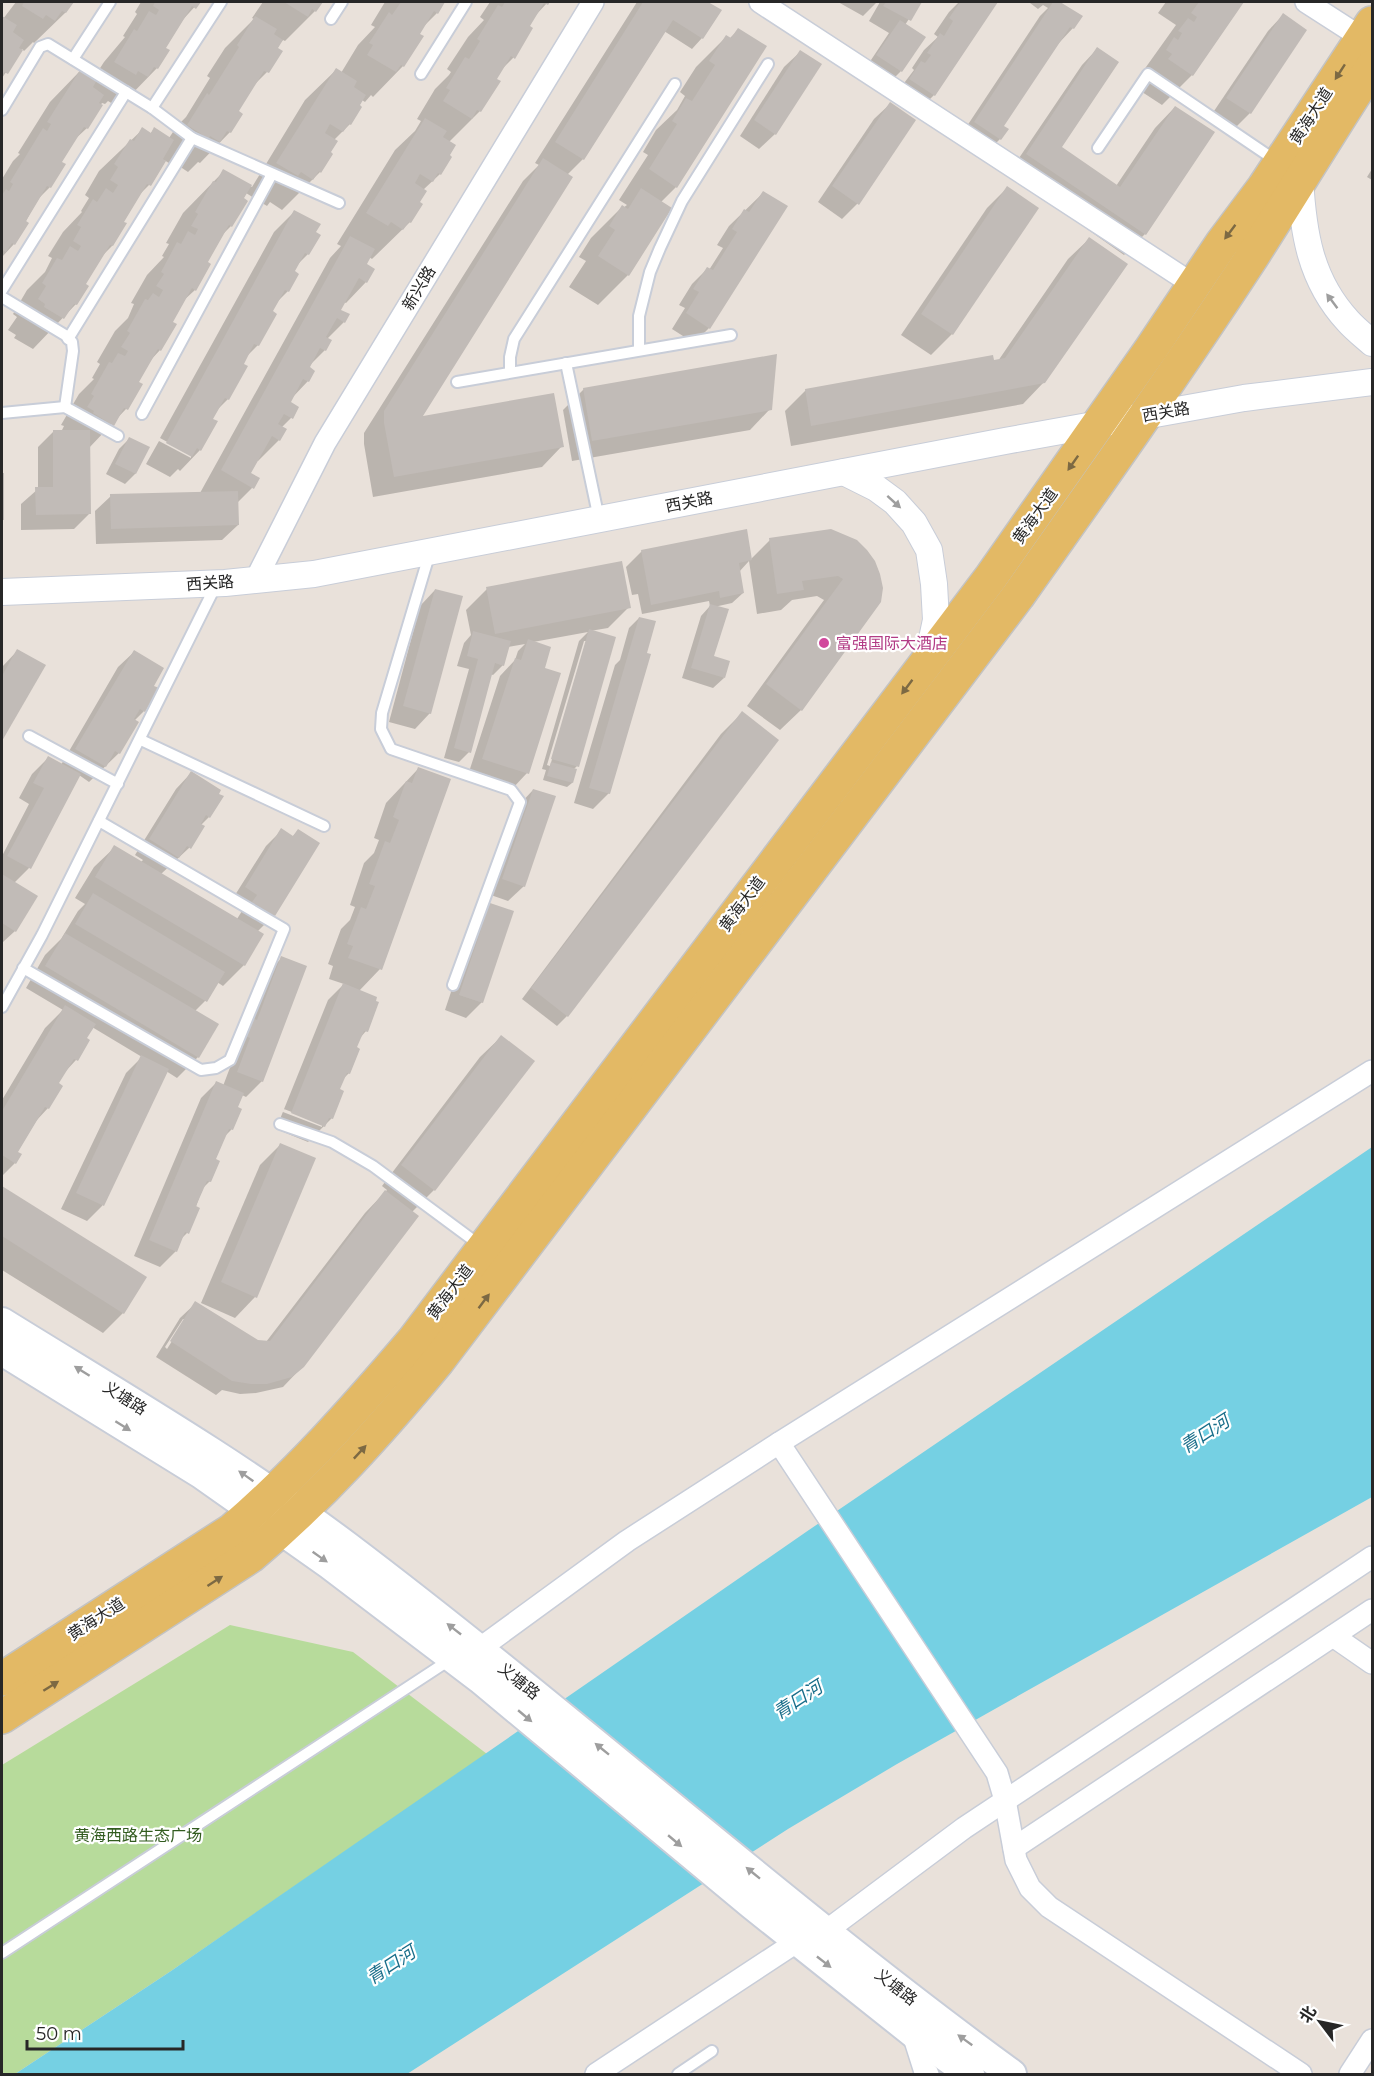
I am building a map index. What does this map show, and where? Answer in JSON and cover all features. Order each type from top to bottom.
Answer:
[{"type":"main road","name":"黄海大道","points":[[2,1718],[236,1567],[291,1522],[373,1438],[438,1361],[1018,596],[1145,416],[1249,261],[1290,171],[1369,43]]},
{"type":"main road","name":"黄海大道","points":[[2,1679],[218,1540],[263,1503],[349,1416],[413,1341],[991,577],[1100,424],[1222,243],[1290,171]]},
{"type":"main road","name":"义塘路","points":[[2,1322],[215,1454],[263,1503]]},
{"type":"main road","name":"义塘路","points":[[2,1351],[201,1474],[263,1503],[291,1522],[330,1564],[478,1663],[792,1926],[912,2031],[970,2074]]},
{"type":"main road","name":"义塘路","points":[[792,1926],[826,1931],[938,2020],[1012,2074]]},
{"type":"street","name":"新兴路","points":[[256,579],[325,442],[593,2]]},
{"type":"street","points":[[760,2],[1194,285]]},
{"type":"street","points":[[1306,2],[1369,43]]},
{"type":"street","points":[[1290,171],[1311,259],[1326,293],[1348,321],[1372,343]]},
{"type":"street","name":"西关路","points":[[2,592],[217,583],[314,574],[1100,424],[1244,398],[1372,382]]},
{"type":"street","points":[[844,472],[876,488],[895,502],[914,523],[929,550],[936,620],[927,660]]},
{"type":"street","points":[[478,1663],[627,1541],[1372,1071]]},
{"type":"street","points":[[779,1443],[997,1773],[1005,1800],[1016,1860],[1030,1888],[1049,1907],[1301,2074]]},
{"type":"street","points":[[826,1931],[964,1827],[1372,1557]]},
{"type":"street","points":[[1014,1848],[1372,1610]]},
{"type":"street","points":[[1333,1636],[1372,1663]]},
{"type":"street","points":[[596,2074],[792,1926]]},
{"type":"street","points":[[912,2031],[925,2072],[928,2074]]},
{"type":"street","points":[[1350,2074],[1372,2040]]},
{"type":"lane","points":[[73,59],[110,2]]},
{"type":"lane","points":[[153,108],[221,2]]},
{"type":"lane","points":[[331,19],[342,2]]},
{"type":"lane","points":[[421,74],[466,2]]},
{"type":"lane","points":[[2,110],[40,47],[48,44],[153,108],[192,138],[339,203]]},
{"type":"lane","points":[[639,350],[639,316],[650,272],[660,248],[682,201],[768,64]]},
{"type":"lane","points":[[1098,148],[1148,74],[1290,171]]},
{"type":"lane","points":[[510,372],[510,357],[514,339],[675,84]]},
{"type":"lane","points":[[2,290],[6,273],[126,92]]},
{"type":"lane","points":[[68,339],[192,138]]},
{"type":"lane","points":[[142,414],[272,174]]},
{"type":"lane","points":[[2,297],[72,342],[73,351],[65,407]]},
{"type":"lane","points":[[457,382],[731,335]]},
{"type":"lane","points":[[566,363],[599,519]]},
{"type":"lane","points":[[2,413],[65,407],[118,436]]},
{"type":"lane","points":[[430,551],[382,713],[381,729],[391,749],[511,790],[520,802],[453,985]]},
{"type":"lane","points":[[2,1007],[141,740],[217,583]]},
{"type":"lane","points":[[29,736],[118,783]]},
{"type":"lane","points":[[141,740],[324,826]]},
{"type":"lane","points":[[23,968],[201,1070],[216,1068],[230,1059],[284,928],[99,821]]},
{"type":"lane","points":[[280,1124],[332,1142],[373,1166],[484,1247]]},
{"type":"lane","points":[[2,1953],[478,1663]]},
{"type":"lane","points":[[678,2074],[712,2051]]},
{"type":"green space","name":"黄海西路生态广场","points":[[230,1625],[353,1652],[487,1754],[171,1971],[15,2074],[2,2074],[2,1765]]},
{"type":"water","name":"青口河","points":[[1372,1147],[1372,1497],[897,1764],[788,1829],[407,2074],[15,2074],[171,1971],[806,1532]]},
{"type":"building","points":[[24,2],[74,2],[66,13],[62,11],[55,21],[46,15],[43,19],[22,6]]},
{"type":"building","points":[[155,2],[201,2],[196,9],[192,6],[166,48],[170,50],[158,69],[154,67],[148,77],[138,71],[136,75],[114,62],[134,29],[137,31],[149,11],[156,15],[159,10],[153,6]]},
{"type":"building","points":[[284,2],[323,2],[316,12],[312,9],[308,17]]},
{"type":"building","points":[[401,2],[445,2],[438,14],[434,11],[420,34],[424,36],[404,67],[401,65],[396,72],[367,55],[373,45],[369,43],[389,12],[392,15]]},
{"type":"building","points":[[505,2],[550,2],[548,5],[544,3],[530,26],[533,28],[515,59],[511,56],[497,79],[501,81],[481,112],[477,110],[472,119],[443,101],[450,90],[446,88],[465,57],[469,59],[480,41],[477,39],[498,5],[502,7]]},
{"type":"building","points":[[643,2],[708,2],[722,10],[703,39],[673,20],[584,160],[555,142]]},
{"type":"building","points":[[886,2],[922,2],[911,21],[883,6]]},
{"type":"building","points":[[960,2],[998,2],[935,96],[909,79],[921,61],[925,63],[931,55],[927,53],[940,33],[944,36],[953,21],[949,18]]},
{"type":"building","points":[[1053,2],[1060,2],[1083,16],[1074,29],[1070,27],[1004,126],[1009,129],[1001,140],[974,122]]},
{"type":"building","points":[[1199,2],[1244,2],[1193,76],[1168,59],[1172,54],[1166,50],[1174,37],[1178,40],[1182,33],[1178,31],[1188,18],[1194,22],[1197,17],[1191,13]]},
{"type":"building","points":[[1283,13],[1307,30],[1251,114],[1226,98]]},
{"type":"building","points":[[2,16],[17,25],[13,32],[24,40],[19,48],[23,50],[8,74],[4,72],[2,76]]},
{"type":"building","points":[[255,16],[277,29],[274,34],[283,40],[278,48],[283,51],[269,73],[264,71],[239,111],[243,114],[231,133],[227,131],[220,142],[210,136],[209,139],[187,125],[239,47],[237,45]]},
{"type":"building","points":[[900,20],[926,37],[902,72],[876,55]]},
{"type":"building","points":[[738,28],[767,46],[677,188],[649,169],[677,124],[672,121],[686,98],[692,101],[715,65],[709,61],[726,35],[731,38]]},
{"type":"building","points":[[1097,47],[1119,62],[1062,147],[1120,187],[1175,106],[1215,132],[1146,235],[1026,154]]},
{"type":"building","points":[[800,50],[822,64],[776,135],[754,120]]},
{"type":"building","points":[[336,68],[357,81],[354,87],[366,95],[360,105],[362,107],[351,125],[349,124],[343,132],[330,124],[325,133],[338,141],[321,173],[319,171],[313,180],[301,172],[298,176],[276,163]]},
{"type":"building","points":[[80,70],[97,80],[93,87],[104,95],[99,103],[103,105],[88,129],[84,127],[62,162],[66,164],[51,188],[47,186],[26,221],[29,223],[15,245],[12,243],[6,252],[2,250],[2,195],[6,189],[9,191],[13,184],[10,182],[43,128],[47,131],[51,124],[47,122]]},
{"type":"building","points":[[890,102],[916,120],[859,205],[832,186]]},
{"type":"building","points":[[425,118],[447,131],[443,137],[456,145],[450,155],[452,157],[441,175],[438,173],[433,182],[420,174],[415,183],[427,191],[420,202],[423,204],[411,223],[409,222],[403,230],[391,222],[388,226],[366,213]]},
{"type":"building","points":[[142,127],[151,133],[154,127],[174,140],[163,159],[166,161],[151,186],[147,184],[124,222],[127,223],[113,246],[110,245],[86,284],[89,286],[77,305],[74,304],[64,319],[44,307],[45,304],[38,299],[46,286],[42,283],[57,258],[62,260],[70,246],[78,251],[81,246],[73,241],[81,227],[77,225],[93,199],[97,202],[106,188],[113,193],[118,185],[110,180],[118,167],[114,164],[130,139],[134,141]]},
{"type":"building","points":[[543,158],[573,177],[423,416],[554,393],[564,447],[394,477],[384,411]]},
{"type":"building","points":[[223,169],[252,185],[244,198],[248,201],[232,227],[229,225],[208,262],[211,264],[196,291],[192,288],[173,322],[177,324],[161,351],[158,349],[139,382],[143,384],[128,410],[124,408],[114,426],[87,407],[94,396],[91,394],[109,362],[112,363],[118,353],[125,356],[128,351],[121,347],[130,333],[127,331],[145,299],[148,300],[153,293],[159,297],[163,290],[156,286],[164,274],[161,272],[177,242],[181,244],[188,231],[195,235],[198,229],[191,226],[198,214],[195,212],[213,181],[216,182]]},
{"type":"building","points":[[1007,186],[1039,208],[953,335],[921,314]]},
{"type":"building","points":[[641,188],[672,208],[629,276],[598,256],[615,230],[609,226],[622,205],[628,209]]},
{"type":"building","points":[[763,191],[788,206],[710,329],[686,313],[699,292],[693,289],[707,267],[713,270],[737,232],[732,229],[744,209],[749,212]]},
{"type":"building","points":[[294,210],[321,224],[316,232],[321,235],[309,255],[305,253],[295,271],[299,274],[289,292],[285,290],[273,311],[277,314],[259,346],[254,344],[244,364],[248,366],[229,400],[225,398],[213,419],[218,421],[201,451],[197,448],[192,457],[166,443]]},
{"type":"building","points":[[350,236],[375,249],[367,264],[375,269],[367,283],[359,278],[341,310],[350,314],[345,323],[337,318],[326,337],[332,340],[326,351],[320,348],[310,367],[315,371],[309,382],[303,379],[291,402],[299,407],[293,419],[284,414],[278,424],[287,429],[280,441],[272,436],[251,473],[260,478],[254,489],[221,470]]},
{"type":"building","points":[[1089,237],[1128,264],[1045,383],[811,426],[805,389],[993,355],[994,360],[1005,358]]},
{"type":"building","points":[[777,354],[772,410],[592,441],[583,388]]},
{"type":"building","points":[[53,430],[90,430],[91,514],[36,515],[35,487],[53,487]]},
{"type":"building","points":[[129,437],[150,447],[136,474],[115,464]]},
{"type":"building","points":[[2,473],[4,473],[4,520],[2,520]]},
{"type":"building","points":[[238,491],[239,525],[111,529],[110,494]]},
{"type":"building","points":[[747,529],[752,560],[739,563],[744,593],[720,598],[719,591],[651,605],[641,550]]},
{"type":"building","name":"富强国际大酒店","points":[[831,529],[857,540],[875,561],[883,588],[881,602],[802,711],[766,684],[843,579],[838,576],[802,581],[804,590],[777,594],[769,538]]},
{"type":"building","points":[[622,561],[631,608],[495,634],[486,587]]},
{"type":"building","points":[[435,589],[463,596],[431,714],[403,706]]},
{"type":"building","points":[[710,604],[729,609],[714,656],[730,661],[725,678],[691,668]]},
{"type":"building","points":[[639,617],[656,621],[647,653],[651,654],[610,794],[589,788]]},
{"type":"building","points":[[589,629],[616,637],[579,767],[551,759]]},
{"type":"building","points":[[473,631],[511,641],[504,666],[495,663],[471,753],[454,748],[478,659],[467,656]]},
{"type":"building","points":[[528,639],[551,647],[545,668],[561,673],[529,774],[482,759],[515,658],[521,660]]},
{"type":"building","points":[[17,649],[46,665],[2,741],[2,676]]},
{"type":"building","points":[[134,650],[164,668],[154,686],[159,688],[145,712],[140,709],[134,719],[139,722],[120,754],[115,751],[106,767],[75,749]]},
{"type":"building","points":[[742,711],[779,740],[568,1017],[531,988]]},
{"type":"building","points":[[48,756],[81,774],[31,869],[7,856],[44,788],[33,783]]},
{"type":"building","points":[[551,762],[577,769],[573,783],[547,776]]},
{"type":"building","points":[[418,767],[451,779],[382,970],[348,958],[353,946],[347,944],[361,907],[366,909],[375,886],[369,884],[385,841],[390,843],[399,820],[393,817],[406,781],[412,783]]},
{"type":"building","points":[[191,771],[221,790],[219,794],[224,796],[210,818],[206,815],[201,824],[205,826],[191,849],[187,846],[179,858],[149,839]]},
{"type":"building","points":[[533,789],[556,796],[525,887],[502,879]]},
{"type":"building","points":[[281,828],[293,836],[298,829],[320,843],[275,916],[252,902],[257,895],[245,887]]},
{"type":"building","points":[[114,845],[264,934],[245,966],[95,877]]},
{"type":"building","points":[[2,874],[38,896],[16,932],[2,923]]},
{"type":"building","points":[[93,893],[225,972],[207,1002],[75,924]]},
{"type":"building","points":[[490,903],[514,911],[483,1003],[459,995]]},
{"type":"building","points":[[65,933],[219,1024],[199,1058],[45,966]]},
{"type":"building","points":[[281,956],[307,966],[263,1082],[237,1072],[250,1038],[245,1036],[252,1018],[257,1020]]},
{"type":"building","points":[[343,983],[377,997],[376,1001],[379,1002],[368,1032],[364,1031],[357,1047],[360,1049],[350,1074],[347,1073],[340,1089],[344,1091],[333,1119],[329,1118],[325,1127],[291,1113]]},
{"type":"building","points":[[65,1005],[96,1024],[87,1038],[90,1040],[78,1061],[74,1059],[59,1083],[63,1086],[49,1109],[45,1107],[18,1152],[22,1154],[16,1164],[2,1155],[2,1111]]},
{"type":"building","points":[[501,1035],[535,1061],[435,1191],[401,1165]]},
{"type":"building","points":[[141,1055],[169,1069],[104,1206],[76,1193]]},
{"type":"building","points":[[216,1081],[244,1093],[238,1107],[242,1109],[233,1130],[229,1129],[216,1159],[220,1161],[211,1182],[207,1181],[196,1206],[200,1208],[189,1234],[185,1232],[177,1252],[149,1240]]},
{"type":"building","points":[[280,1143],[316,1158],[257,1298],[221,1282]]},
{"type":"building","points":[[2,1186],[147,1277],[124,1314],[2,1236]]},
{"type":"building","points":[[385,1190],[419,1216],[304,1367],[292,1377],[267,1384],[232,1381],[170,1341],[195,1301],[258,1340],[270,1341]]},
{"type":"place","name":"富强国际大酒店","points":[[824,643]]}]
